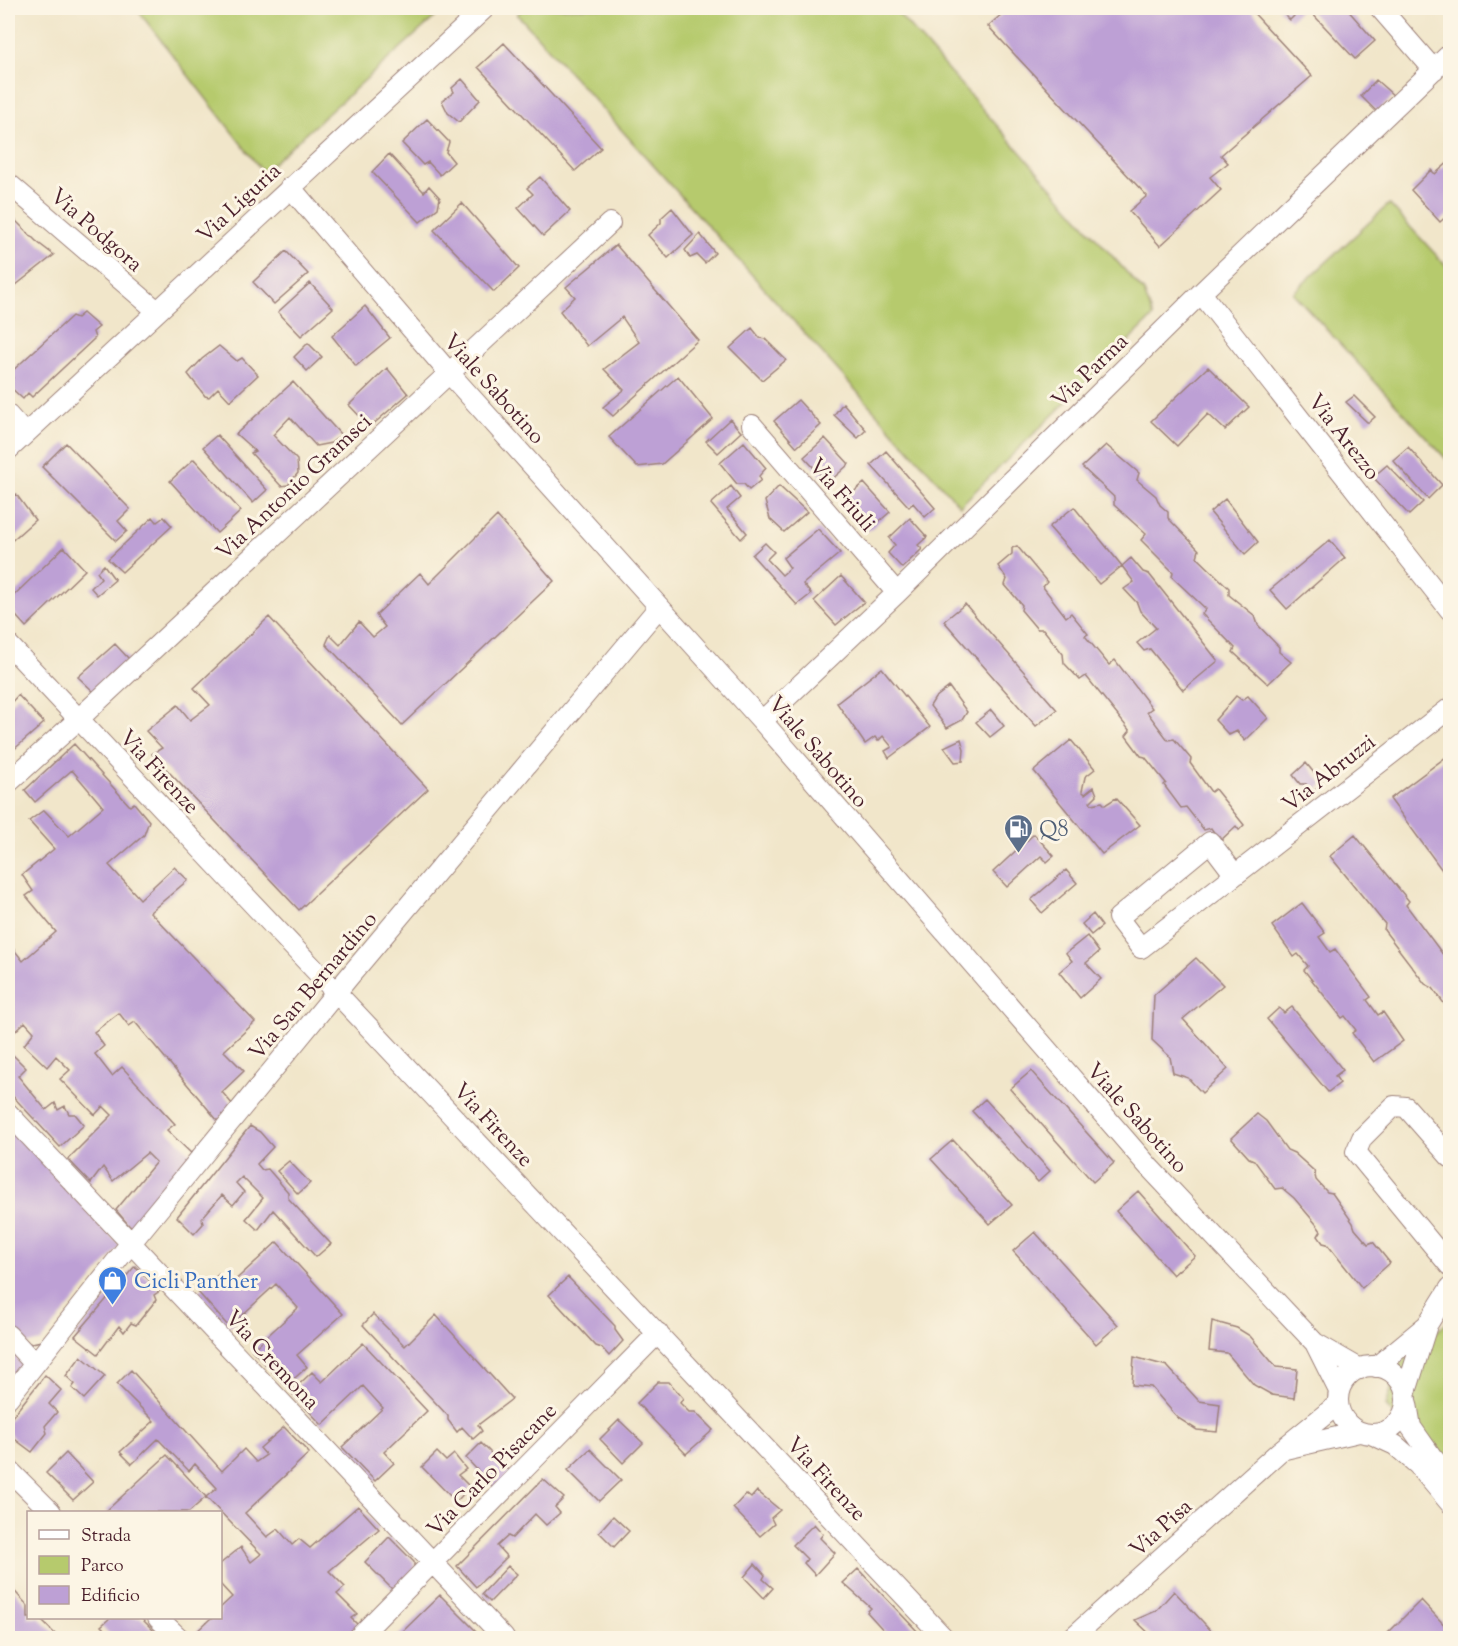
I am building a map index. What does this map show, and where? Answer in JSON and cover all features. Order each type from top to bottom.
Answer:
[{"type":"street","name":"Via Liguria","points":[[8,450],[156,310],[485,8]]},
{"type":"street","points":[[1380,8],[1434,69]]},
{"type":"street","name":"Via Parma","points":[[762,721],[897,593],[1202,293],[1450,54]]},
{"type":"street","name":"Via Podgora","points":[[8,183],[156,310]]},
{"type":"street","name":"Viale Sabotino","points":[[290,187],[450,374],[762,721],[1149,1167],[1315,1343],[1339,1397]]},
{"type":"street","name":"Via Antonio Gramsci","points":[[8,783],[610,223]]},
{"type":"street","name":"Via Arezzo","points":[[1202,293],[1450,610]]},
{"type":"street","points":[[8,415],[25,434]]},
{"type":"street","name":"Via Friuli","points":[[752,425],[897,593]]},
{"type":"street","name":"Via San Bernardino","points":[[8,1398],[130,1244],[659,607]]},
{"type":"street","name":"Via Firenze","points":[[8,644],[944,1638]]},
{"type":"street","name":"Via Abruzzi","points":[[1235,874],[1210,842],[1118,918],[1141,948],[1450,708]]},
{"type":"street","points":[[1450,1157],[1406,1107],[1394,1106],[1362,1137],[1356,1152],[1450,1266]]},
{"type":"street","name":"Via Cremona","points":[[8,1113],[504,1638]]},
{"type":"street","points":[[1365,1433],[1382,1433],[1390,1430],[1403,1416],[1427,1325],[1450,1288]]},
{"type":"street","points":[[1427,1325],[1368,1368],[1344,1380],[1339,1397],[1348,1425],[1395,1445],[1418,1465],[1450,1503]]},
{"type":"street","name":"Via Carlo Pisacane","points":[[358,1638],[658,1333]]},
{"type":"street","points":[[8,1335],[35,1364]]},
{"type":"street","name":"Viale Sabotino","points":[[1315,1343],[1368,1368]]},
{"type":"street","points":[[1368,1368],[1394,1375],[1401,1382],[1411,1427],[1432,1457],[1450,1477]]},
{"type":"street","name":"Via Pisa","points":[[1072,1638],[1339,1397]]},
{"type":"street","name":"Via Pisa","points":[[1280,1451],[1365,1433]]},
{"type":"street","points":[[8,1469],[50,1511]]},
{"type":"street","points":[[160,1619],[179,1638]]},
{"type":"green space","points":[[136,8],[445,8],[263,172]]},
{"type":"green space","points":[[524,8],[898,8],[895,10],[1144,292],[1153,317],[960,506],[517,14]]},
{"type":"green space","points":[[1389,204],[1450,270],[1450,463],[1293,293]]},
{"type":"green space","points":[[1450,1320],[1450,1480],[1386,1406],[1399,1364]]},
{"type":"building","points":[[1009,8],[1249,8],[1312,76],[1221,155],[1228,163],[1210,177],[1221,190],[1160,246],[1129,211],[1147,196],[988,26]]},
{"type":"building","points":[[1278,8],[1302,8],[1290,20]]},
{"type":"building","points":[[1307,8],[1346,8],[1375,41],[1355,59]]},
{"type":"building","points":[[504,43],[601,148],[575,171],[478,67]]},
{"type":"building","points":[[462,79],[480,100],[459,122],[448,113],[442,101],[454,92],[452,88]]},
{"type":"building","points":[[1376,80],[1394,96],[1377,112],[1361,96]]},
{"type":"building","points":[[427,119],[449,142],[446,152],[454,162],[440,175],[428,162],[423,165],[402,143]]},
{"type":"building","points":[[389,154],[424,192],[429,186],[440,198],[438,208],[420,222],[372,172]]},
{"type":"building","points":[[1450,161],[1450,213],[1440,222],[1411,190],[1431,170],[1435,174]]},
{"type":"building","points":[[540,177],[570,211],[543,236],[518,208],[533,194],[527,188]]},
{"type":"building","points":[[462,203],[519,268],[494,292],[434,230]]},
{"type":"building","points":[[672,208],[693,235],[668,258],[648,235]]},
{"type":"building","points":[[14,219],[54,255],[16,285],[8,275],[8,224]]},
{"type":"building","points":[[700,234],[715,253],[705,263],[697,255],[690,258],[685,250]]},
{"type":"building","points":[[616,245],[698,340],[613,416],[603,407],[624,390],[604,369],[639,342],[622,317],[587,346],[560,311],[575,297],[566,287]]},
{"type":"building","points":[[286,251],[308,274],[274,304],[253,282]]},
{"type":"building","points":[[310,283],[333,308],[301,336],[278,312]]},
{"type":"building","points":[[365,306],[390,338],[356,366],[332,336]]},
{"type":"building","points":[[83,313],[99,327],[93,332],[95,338],[32,397],[28,393],[23,399],[8,385],[13,378],[9,374],[72,316],[77,318]]},
{"type":"building","points":[[752,328],[786,360],[762,380],[730,348]]},
{"type":"building","points":[[308,343],[322,357],[307,371],[294,357]]},
{"type":"building","points":[[219,346],[237,361],[242,358],[258,375],[230,401],[218,388],[209,397],[205,396],[188,374]]},
{"type":"building","points":[[1208,367],[1249,407],[1225,430],[1208,414],[1177,446],[1151,421]]},
{"type":"building","points":[[387,368],[408,394],[370,427],[349,405]]},
{"type":"building","points":[[678,376],[713,419],[662,464],[637,467],[609,437]]},
{"type":"building","points":[[293,382],[341,435],[331,443],[316,446],[290,417],[273,435],[297,460],[298,473],[288,485],[281,486],[251,453],[255,451],[236,434]]},
{"type":"building","points":[[1354,396],[1375,417],[1369,422],[1346,402]]},
{"type":"building","points":[[798,400],[821,425],[797,447],[774,421]]},
{"type":"building","points":[[843,403],[866,430],[858,438],[834,415]]},
{"type":"building","points":[[730,419],[741,432],[718,453],[706,441]]},
{"type":"building","points":[[217,435],[267,490],[253,503],[203,447]]},
{"type":"building","points":[[825,438],[849,464],[828,483],[804,457]]},
{"type":"building","points":[[744,442],[766,468],[759,476],[761,480],[749,490],[744,484],[737,484],[720,463]]},
{"type":"building","points":[[66,443],[130,509],[118,521],[127,531],[116,541],[42,467]]},
{"type":"building","points":[[1106,445],[1139,473],[1137,480],[1156,496],[1160,505],[1168,512],[1168,518],[1199,550],[1197,557],[1229,588],[1229,595],[1255,616],[1258,625],[1279,647],[1279,652],[1291,662],[1268,684],[1233,652],[1235,648],[1202,614],[1206,609],[1172,577],[1173,572],[1141,540],[1146,534],[1114,505],[1114,497],[1082,467]]},
{"type":"building","points":[[1408,447],[1442,485],[1428,499],[1393,460]]},
{"type":"building","points":[[886,451],[935,508],[925,517],[913,503],[909,507],[871,465]]},
{"type":"building","points":[[194,459],[241,511],[217,533],[170,481]]},
{"type":"building","points":[[1387,465],[1423,502],[1409,515],[1373,477]]},
{"type":"building","points":[[864,483],[890,512],[868,531],[842,502]]},
{"type":"building","points":[[731,486],[740,498],[727,509],[747,533],[741,539],[711,504]]},
{"type":"building","points":[[779,486],[807,512],[784,532],[770,519],[765,501]]},
{"type":"building","points":[[16,494],[35,520],[8,544],[8,502]]},
{"type":"building","points":[[1225,499],[1258,542],[1245,554],[1210,512]]},
{"type":"building","points":[[1074,507],[1122,566],[1099,584],[1049,527]]},
{"type":"building","points":[[497,516],[554,581],[402,725],[326,644],[330,635],[340,645],[359,622],[373,637],[385,627],[376,615],[420,573],[429,584]]},
{"type":"building","points":[[153,517],[157,522],[164,517],[172,526],[122,572],[108,559]]},
{"type":"building","points":[[910,518],[927,537],[918,545],[922,549],[902,568],[888,553],[895,545],[889,538]]},
{"type":"building","points":[[818,529],[840,553],[803,584],[811,594],[797,605],[752,555],[765,543],[774,552],[767,559],[782,575],[790,568],[783,558]]},
{"type":"building","points":[[1330,540],[1345,558],[1287,609],[1270,590]]},
{"type":"building","points":[[1017,546],[1047,582],[1043,587],[1066,617],[1071,613],[1088,634],[1085,636],[1109,665],[1115,660],[1152,708],[1147,712],[1168,740],[1174,739],[1191,759],[1190,763],[1211,792],[1215,789],[1244,825],[1239,830],[1236,826],[1220,841],[1211,828],[1204,830],[1186,807],[1181,808],[1164,785],[1166,783],[1126,736],[1130,731],[1086,676],[1080,680],[1064,663],[1063,654],[1043,629],[1037,629],[1021,610],[1022,605],[1005,585],[1007,579],[998,566],[1012,554],[1012,548]]},
{"type":"building","points":[[64,547],[85,570],[26,627],[8,607],[8,601]]},
{"type":"building","points":[[1131,558],[1143,572],[1149,574],[1218,661],[1183,690],[1150,649],[1144,651],[1137,643],[1156,628],[1124,589],[1134,582],[1122,566]]},
{"type":"building","points":[[104,565],[115,580],[97,595],[91,588],[101,578],[97,572]]},
{"type":"building","points":[[841,576],[864,602],[836,625],[814,601]]},
{"type":"building","points":[[965,604],[1057,710],[1036,726],[944,621]]},
{"type":"building","points":[[269,617],[428,789],[299,910],[152,754],[162,748],[146,731],[178,705],[190,720],[210,705],[194,688]]},
{"type":"building","points":[[115,644],[129,659],[94,692],[78,677]]},
{"type":"building","points":[[882,668],[930,727],[889,758],[885,751],[892,747],[883,736],[878,741],[875,737],[865,744],[837,703]]},
{"type":"building","points":[[949,687],[967,712],[962,720],[947,728],[930,706],[935,698]]},
{"type":"building","points":[[18,695],[44,723],[11,752],[8,748],[8,706]]},
{"type":"building","points":[[1236,696],[1242,700],[1248,696],[1268,718],[1245,741],[1237,731],[1229,735],[1215,720]]},
{"type":"building","points":[[991,710],[1004,726],[990,737],[976,722]]},
{"type":"building","points":[[961,739],[964,749],[963,761],[955,762],[944,747]]},
{"type":"building","points":[[1071,740],[1095,769],[1085,777],[1082,791],[1085,794],[1094,787],[1097,795],[1090,802],[1092,804],[1102,802],[1105,805],[1116,798],[1140,825],[1102,854],[1034,771]]},
{"type":"building","points":[[74,744],[130,806],[134,803],[149,821],[144,835],[109,865],[140,899],[174,867],[188,880],[150,912],[255,1022],[224,1051],[244,1071],[222,1092],[233,1105],[218,1121],[135,1022],[129,1026],[119,1013],[94,1032],[104,1046],[95,1054],[112,1076],[122,1067],[175,1124],[167,1130],[193,1155],[132,1229],[116,1210],[156,1162],[147,1153],[113,1181],[103,1167],[91,1183],[68,1159],[112,1115],[103,1106],[95,1115],[60,1079],[70,1070],[56,1056],[47,1067],[24,1045],[34,1032],[25,1022],[8,1038],[8,942],[23,961],[56,932],[26,896],[33,891],[22,875],[54,849],[29,821],[44,810],[69,836],[103,807],[72,770],[35,802],[25,790]]},
{"type":"building","points":[[1450,754],[1450,881],[1390,799]]},
{"type":"building","points":[[1306,763],[1323,784],[1313,792],[1306,784],[1300,784],[1293,775]]},
{"type":"building","points":[[1034,834],[1054,856],[1047,862],[1041,856],[1007,887],[993,872]]},
{"type":"building","points":[[1355,835],[1409,901],[1406,905],[1450,964],[1450,1012],[1433,988],[1425,984],[1384,930],[1385,924],[1330,856]]},
{"type":"building","points":[[1066,870],[1077,883],[1042,913],[1031,900]]},
{"type":"building","points":[[1302,903],[1325,933],[1319,937],[1330,952],[1335,949],[1371,997],[1367,1000],[1378,1015],[1383,1012],[1403,1041],[1374,1062],[1352,1033],[1356,1030],[1345,1016],[1342,1018],[1304,970],[1308,966],[1298,954],[1294,957],[1272,926]]},
{"type":"building","points":[[1093,914],[1102,926],[1091,935],[1082,924]]},
{"type":"building","points":[[1087,936],[1099,952],[1086,963],[1101,979],[1080,998],[1059,972],[1072,961],[1066,953]]},
{"type":"building","points":[[1196,958],[1223,985],[1183,1019],[1228,1069],[1202,1093],[1188,1078],[1173,1073],[1170,1057],[1152,1040],[1154,995]]},
{"type":"building","points":[[1292,1007],[1343,1070],[1335,1076],[1340,1083],[1328,1092],[1267,1019],[1279,1008],[1284,1013]]},
{"type":"building","points":[[13,1055],[26,1068],[18,1076],[46,1110],[55,1103],[58,1110],[65,1106],[69,1114],[75,1114],[84,1125],[60,1147],[8,1091],[8,1060]]},
{"type":"building","points":[[1031,1071],[1114,1163],[1093,1182],[1010,1089]]},
{"type":"building","points":[[985,1099],[1050,1171],[1038,1182],[972,1111]]},
{"type":"building","points":[[1257,1114],[1266,1121],[1287,1150],[1294,1153],[1314,1171],[1316,1180],[1327,1192],[1332,1193],[1355,1229],[1368,1244],[1373,1242],[1390,1263],[1362,1288],[1327,1244],[1323,1243],[1318,1236],[1321,1231],[1294,1198],[1282,1188],[1275,1189],[1254,1160],[1249,1158],[1231,1138]]},
{"type":"building","points":[[8,1125],[120,1246],[41,1341],[28,1344],[8,1322]]},
{"type":"building","points":[[250,1126],[260,1132],[273,1147],[257,1164],[262,1170],[268,1169],[288,1192],[288,1198],[331,1244],[316,1257],[273,1210],[258,1230],[246,1219],[263,1198],[242,1177],[236,1183],[244,1192],[233,1205],[222,1195],[202,1218],[203,1224],[194,1234],[177,1217]]},
{"type":"building","points":[[953,1140],[1012,1205],[990,1224],[931,1159]]},
{"type":"building","points":[[289,1161],[310,1183],[298,1194],[277,1171]]},
{"type":"building","points":[[1138,1191],[1195,1256],[1173,1275],[1116,1211]]},
{"type":"building","points":[[1035,1232],[1118,1325],[1096,1344],[1013,1251]]},
{"type":"building","points":[[277,1242],[343,1314],[297,1355],[307,1367],[286,1386],[252,1350],[298,1308],[276,1284],[229,1327],[198,1292],[219,1274],[230,1285]]},
{"type":"building","points":[[135,1266],[160,1291],[154,1295],[156,1300],[136,1325],[131,1323],[124,1332],[119,1326],[98,1354],[75,1336]]},
{"type":"building","points":[[568,1277],[615,1326],[615,1330],[623,1341],[609,1356],[602,1348],[596,1346],[549,1295]]},
{"type":"building","points":[[373,1314],[405,1346],[436,1315],[512,1399],[478,1425],[482,1431],[473,1439],[462,1427],[457,1432],[448,1420],[448,1416],[363,1325]]},
{"type":"building","points":[[1212,1321],[1237,1328],[1250,1336],[1276,1367],[1297,1369],[1294,1398],[1272,1395],[1254,1385],[1227,1353],[1209,1351]]},
{"type":"building","points":[[363,1343],[427,1411],[384,1452],[394,1463],[375,1481],[342,1447],[383,1408],[363,1386],[322,1425],[291,1392],[312,1372],[322,1382]]},
{"type":"building","points":[[8,1350],[23,1364],[8,1384]]},
{"type":"building","points":[[81,1356],[105,1376],[84,1399],[72,1388],[75,1384],[66,1376]]},
{"type":"building","points":[[1134,1357],[1167,1366],[1199,1401],[1220,1404],[1217,1432],[1197,1430],[1178,1418],[1151,1387],[1132,1385]]},
{"type":"building","points":[[131,1370],[222,1471],[244,1449],[256,1462],[266,1455],[260,1448],[284,1427],[309,1453],[245,1513],[267,1537],[278,1529],[292,1545],[299,1539],[310,1548],[358,1506],[379,1529],[329,1571],[345,1587],[337,1594],[357,1614],[351,1618],[359,1626],[346,1638],[196,1638],[193,1635],[210,1619],[222,1619],[222,1606],[232,1597],[222,1586],[222,1562],[241,1547],[251,1562],[261,1554],[206,1497],[217,1488],[195,1464],[189,1471],[158,1439],[132,1464],[120,1452],[154,1421],[117,1384]]},
{"type":"building","points":[[45,1375],[61,1390],[49,1404],[57,1412],[45,1426],[47,1433],[32,1452],[12,1437],[8,1429],[8,1422]]},
{"type":"building","points":[[658,1382],[669,1382],[683,1398],[680,1403],[689,1412],[695,1412],[713,1430],[686,1454],[637,1403]]},
{"type":"building","points":[[619,1420],[643,1443],[623,1463],[600,1439]]},
{"type":"building","points":[[481,1443],[511,1473],[495,1489],[466,1458]]},
{"type":"building","points":[[590,1449],[621,1480],[599,1501],[568,1470]]},
{"type":"building","points":[[437,1452],[446,1461],[454,1454],[466,1469],[458,1475],[470,1487],[456,1502],[422,1467]]},
{"type":"building","points":[[66,1453],[93,1482],[73,1500],[46,1473]]},
{"type":"building","points":[[167,1455],[206,1497],[190,1511],[106,1511]]},
{"type":"building","points":[[543,1479],[564,1498],[555,1507],[560,1513],[546,1525],[535,1514],[512,1538],[508,1536],[497,1546],[507,1557],[476,1587],[457,1566]]},
{"type":"building","points":[[757,1491],[780,1510],[771,1518],[774,1524],[760,1536],[733,1508],[746,1494],[751,1498]]},
{"type":"building","points":[[613,1516],[629,1531],[614,1547],[599,1532]]},
{"type":"building","points":[[814,1524],[823,1534],[820,1538],[835,1553],[815,1575],[804,1563],[807,1559],[793,1545]]},
{"type":"building","points":[[389,1537],[414,1562],[414,1571],[392,1589],[365,1562]]},
{"type":"building","points":[[755,1564],[765,1575],[763,1579],[773,1588],[764,1598],[744,1577]]},
{"type":"building","points":[[508,1566],[517,1574],[490,1602],[482,1594]]},
{"type":"building","points":[[858,1569],[918,1632],[911,1638],[896,1638],[891,1633],[886,1633],[867,1612],[871,1608],[843,1583]]},
{"type":"building","points":[[8,1584],[27,1605],[27,1619],[40,1619],[59,1638],[8,1638]]},
{"type":"building","points":[[1174,1591],[1218,1638],[1154,1638],[1135,1620],[1156,1611]]},
{"type":"building","points":[[440,1595],[476,1631],[469,1638],[396,1638]]},
{"type":"building","points":[[1421,1600],[1450,1631],[1450,1638],[1383,1638]]},
{"type":"building","points":[[109,1619],[142,1619],[161,1638],[114,1638],[101,1626]]},
{"type":"place","name":"Q8","points":[[1018,854]]},
{"type":"place","name":"Cicli Panther","points":[[113,1306]]}]
